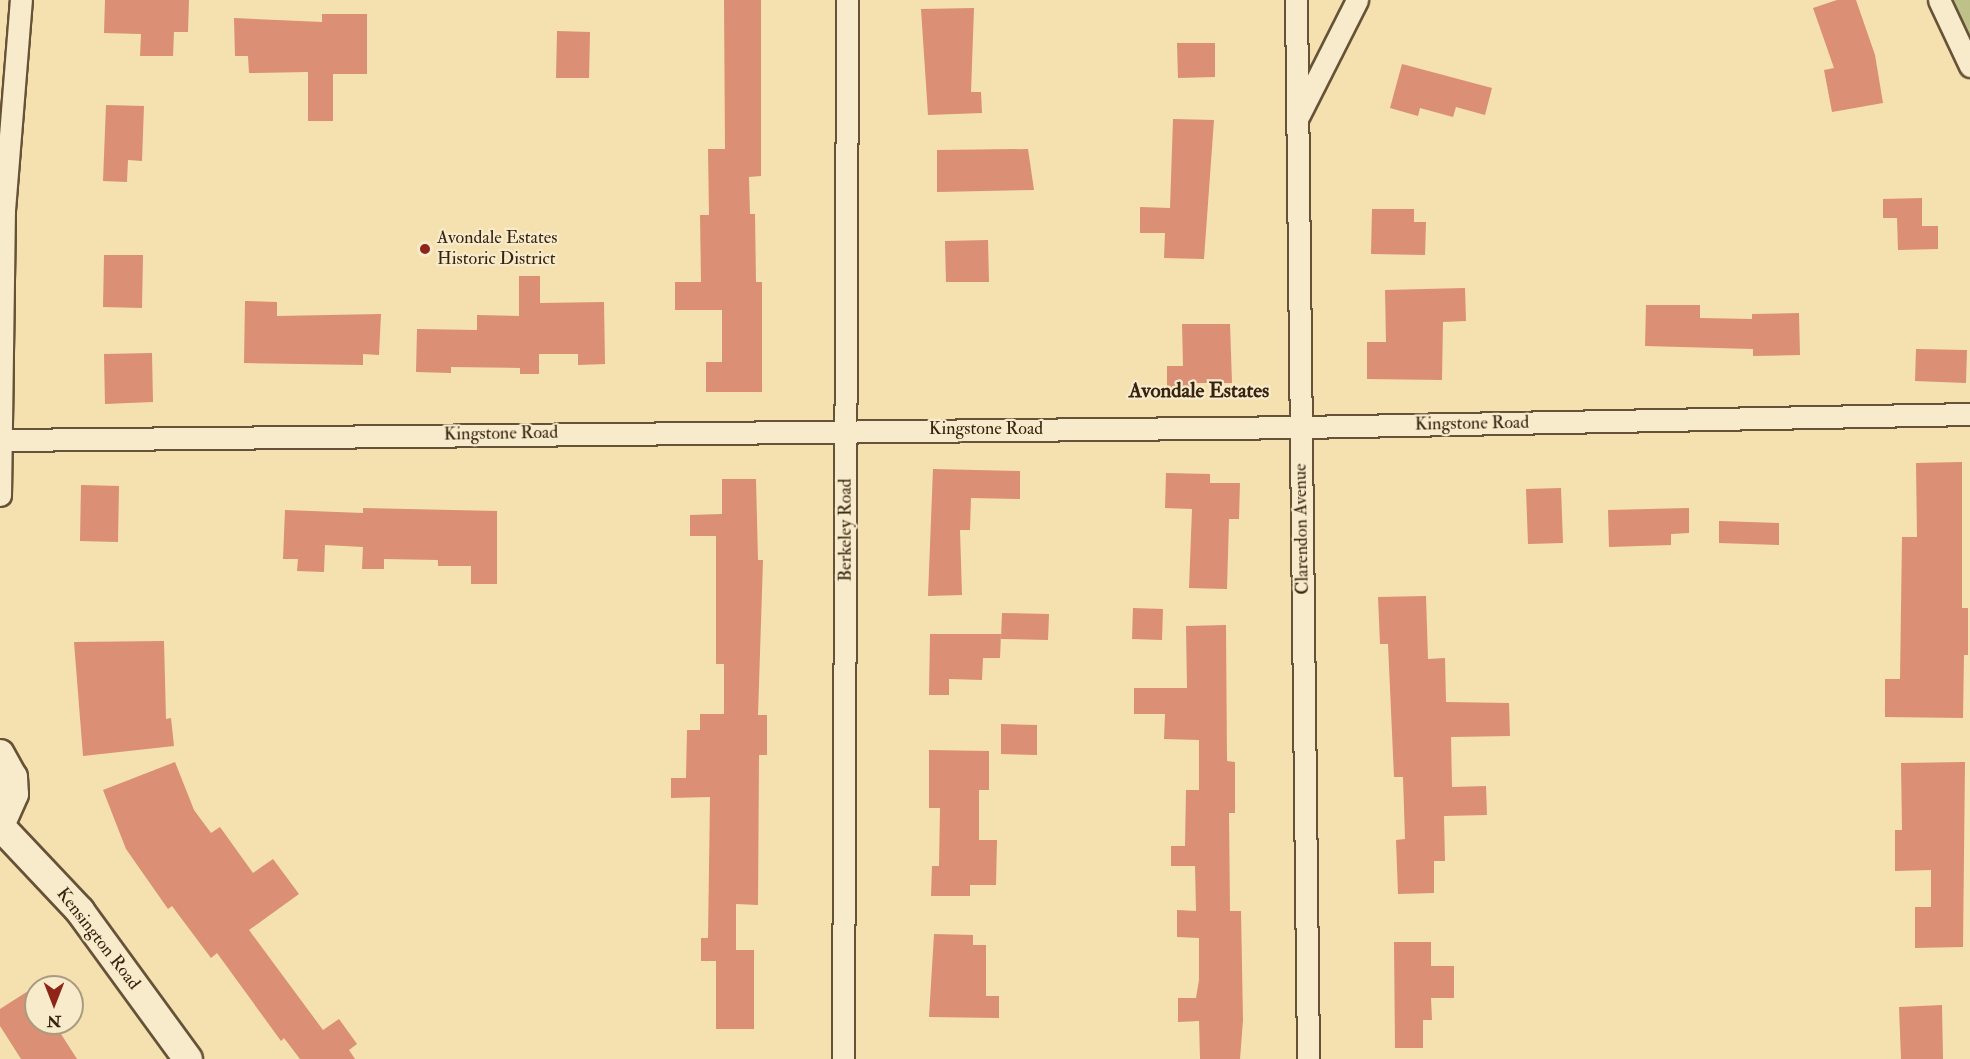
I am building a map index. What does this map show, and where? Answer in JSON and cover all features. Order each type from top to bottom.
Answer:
[{"type":"street","points":[[0,495],[3,440],[4,210],[21,0]]},
{"type":"street","name":"Berkeley Road","points":[[843,1059],[847,0]]},
{"type":"street","name":"Clarendon Avenue","points":[[1296,0],[1308,1059]]},
{"type":"street","points":[[1297,118],[1357,0]]},
{"type":"street","points":[[1939,0],[1970,66]]},
{"type":"street","name":"Kingstone Road","points":[[3,440],[1301,427],[1970,414]]},
{"type":"street","points":[[0,754],[13,777],[14,794],[0,826]]},
{"type":"street","name":"Kensington Road","points":[[0,826],[80,911],[188,1059]]},
{"type":"green space","points":[[1938,0],[1970,0],[1970,75]]},
{"type":"building","points":[[105,0],[189,0],[188,32],[174,32],[173,56],[140,56],[141,34],[104,33]]},
{"type":"building","points":[[724,0],[761,0],[761,176],[749,177],[750,214],[755,214],[756,282],[762,282],[762,392],[706,392],[706,362],[722,362],[722,310],[675,310],[675,282],[701,282],[700,215],[709,215],[708,149],[725,149]]},
{"type":"building","points":[[1837,0],[1856,0],[1875,55],[1883,103],[1832,112],[1824,70],[1834,68],[1813,8]]},
{"type":"building","points":[[974,8],[971,92],[981,92],[982,113],[928,115],[921,9]]},
{"type":"building","points":[[322,14],[367,14],[367,74],[333,74],[333,121],[308,121],[308,72],[249,73],[248,56],[235,56],[234,18],[322,22]]},
{"type":"building","points":[[557,31],[590,32],[589,78],[556,78]]},
{"type":"building","points":[[1177,43],[1215,43],[1215,77],[1178,78]]},
{"type":"building","points":[[1402,64],[1492,88],[1485,115],[1456,107],[1453,117],[1420,108],[1418,116],[1390,108]]},
{"type":"building","points":[[106,105],[144,106],[142,161],[128,160],[127,182],[103,181]]},
{"type":"building","points":[[1173,119],[1214,120],[1204,259],[1164,258],[1165,233],[1140,233],[1140,207],[1170,208]]},
{"type":"building","points":[[1028,149],[1034,190],[937,192],[937,150]]},
{"type":"building","points":[[1922,198],[1922,226],[1938,226],[1938,249],[1898,250],[1897,218],[1883,218],[1883,199]]},
{"type":"building","points":[[1372,209],[1414,209],[1414,222],[1426,222],[1425,255],[1371,254]]},
{"type":"building","points":[[988,240],[989,282],[946,282],[945,241]]},
{"type":"building","points":[[104,255],[143,255],[142,308],[103,307]]},
{"type":"building","points":[[519,276],[540,276],[540,303],[604,302],[605,364],[578,365],[578,354],[539,354],[539,374],[520,374],[520,368],[451,367],[451,373],[416,372],[417,329],[477,330],[477,315],[519,316]]},
{"type":"building","points":[[1465,288],[1466,321],[1443,322],[1442,380],[1367,379],[1367,342],[1386,342],[1385,290]]},
{"type":"building","points":[[245,301],[277,302],[277,316],[381,314],[379,355],[363,354],[363,365],[244,363]]},
{"type":"building","points":[[1646,305],[1700,305],[1700,318],[1752,319],[1752,314],[1799,313],[1800,355],[1753,356],[1753,349],[1645,346]]},
{"type":"building","points":[[1182,324],[1230,324],[1232,383],[1196,383],[1196,391],[1167,391],[1167,366],[1183,366]]},
{"type":"building","points":[[1916,349],[1967,350],[1966,383],[1915,381]]},
{"type":"building","points":[[152,353],[153,402],[105,404],[104,354]]},
{"type":"building","points":[[1962,462],[1962,608],[1968,608],[1968,655],[1964,655],[1963,718],[1885,717],[1885,679],[1900,679],[1902,537],[1917,537],[1916,463]]},
{"type":"building","points":[[933,469],[1020,471],[1020,499],[971,498],[970,530],[960,530],[962,595],[928,596]]},
{"type":"building","points":[[1166,473],[1210,474],[1210,483],[1240,483],[1239,519],[1229,519],[1227,589],[1189,588],[1192,509],[1165,508]]},
{"type":"building","points":[[722,479],[756,479],[758,560],[763,560],[758,715],[767,715],[767,755],[759,755],[758,905],[736,904],[736,950],[754,950],[754,1029],[716,1029],[716,961],[701,961],[701,938],[708,938],[710,797],[671,798],[671,778],[686,778],[687,730],[700,730],[700,714],[724,714],[724,664],[716,664],[716,536],[690,536],[690,515],[722,514]]},
{"type":"building","points":[[81,485],[119,486],[118,542],[80,541]]},
{"type":"building","points":[[1561,488],[1563,543],[1528,544],[1526,489]]},
{"type":"building","points":[[363,508],[497,511],[497,584],[471,584],[471,566],[438,566],[438,560],[384,559],[384,569],[362,569],[363,547],[325,545],[324,572],[297,571],[298,559],[283,559],[285,510],[363,513]]},
{"type":"building","points":[[1689,508],[1689,533],[1671,534],[1671,545],[1609,547],[1608,510]]},
{"type":"building","points":[[1719,521],[1779,523],[1779,545],[1719,543]]},
{"type":"building","points":[[1426,596],[1428,659],[1445,658],[1446,702],[1509,703],[1510,736],[1451,737],[1452,787],[1486,786],[1487,815],[1444,816],[1445,861],[1434,861],[1434,893],[1398,894],[1396,840],[1405,839],[1403,777],[1394,777],[1388,644],[1380,644],[1378,597]]},
{"type":"building","points":[[1133,608],[1163,609],[1162,640],[1132,639]]},
{"type":"building","points":[[1002,613],[1049,614],[1048,640],[1001,639]]},
{"type":"building","points":[[1226,625],[1227,761],[1235,762],[1235,813],[1229,813],[1230,911],[1241,911],[1243,1020],[1240,1059],[1200,1059],[1199,1021],[1178,1022],[1178,998],[1196,998],[1199,980],[1199,938],[1177,937],[1177,910],[1196,911],[1195,866],[1171,866],[1171,846],[1185,846],[1186,790],[1199,790],[1199,740],[1164,739],[1165,714],[1134,714],[1134,688],[1187,688],[1186,626]]},
{"type":"building","points":[[930,634],[1001,634],[1000,658],[983,658],[982,680],[949,679],[949,695],[929,695]]},
{"type":"building","points":[[164,641],[166,719],[171,718],[174,746],[83,756],[74,642]]},
{"type":"building","points":[[1001,724],[1037,725],[1037,755],[1001,754]]},
{"type":"building","points":[[929,750],[989,751],[989,790],[979,790],[979,840],[997,840],[996,885],[970,885],[970,896],[931,896],[932,866],[939,866],[940,808],[929,808]]},
{"type":"building","points":[[175,762],[194,810],[211,833],[220,827],[253,873],[273,859],[299,894],[249,930],[323,1030],[339,1019],[357,1044],[349,1050],[355,1059],[300,1059],[284,1038],[281,1041],[217,953],[211,958],[172,906],[168,909],[126,849],[103,790]]},
{"type":"building","points":[[1965,762],[1963,947],[1915,948],[1915,907],[1931,907],[1931,870],[1895,871],[1895,830],[1902,830],[1901,763]]},
{"type":"building","points":[[934,934],[973,935],[973,945],[986,945],[986,996],[999,996],[999,1018],[929,1017]]},
{"type":"building","points":[[1394,942],[1431,942],[1431,966],[1454,966],[1454,998],[1431,998],[1432,1020],[1423,1020],[1423,1048],[1395,1048]]},
{"type":"building","points":[[24,994],[24,1035],[62,1035],[77,1059],[21,1059],[0,1026],[0,1009]]},
{"type":"building","points":[[1942,1005],[1943,1059],[1901,1059],[1899,1007]]},
{"type":"place","name":"Avondale Estates Historic District","points":[[425,249]]},
{"type":"district","name":"Avondale Estates","points":[[1199,391]]}]
